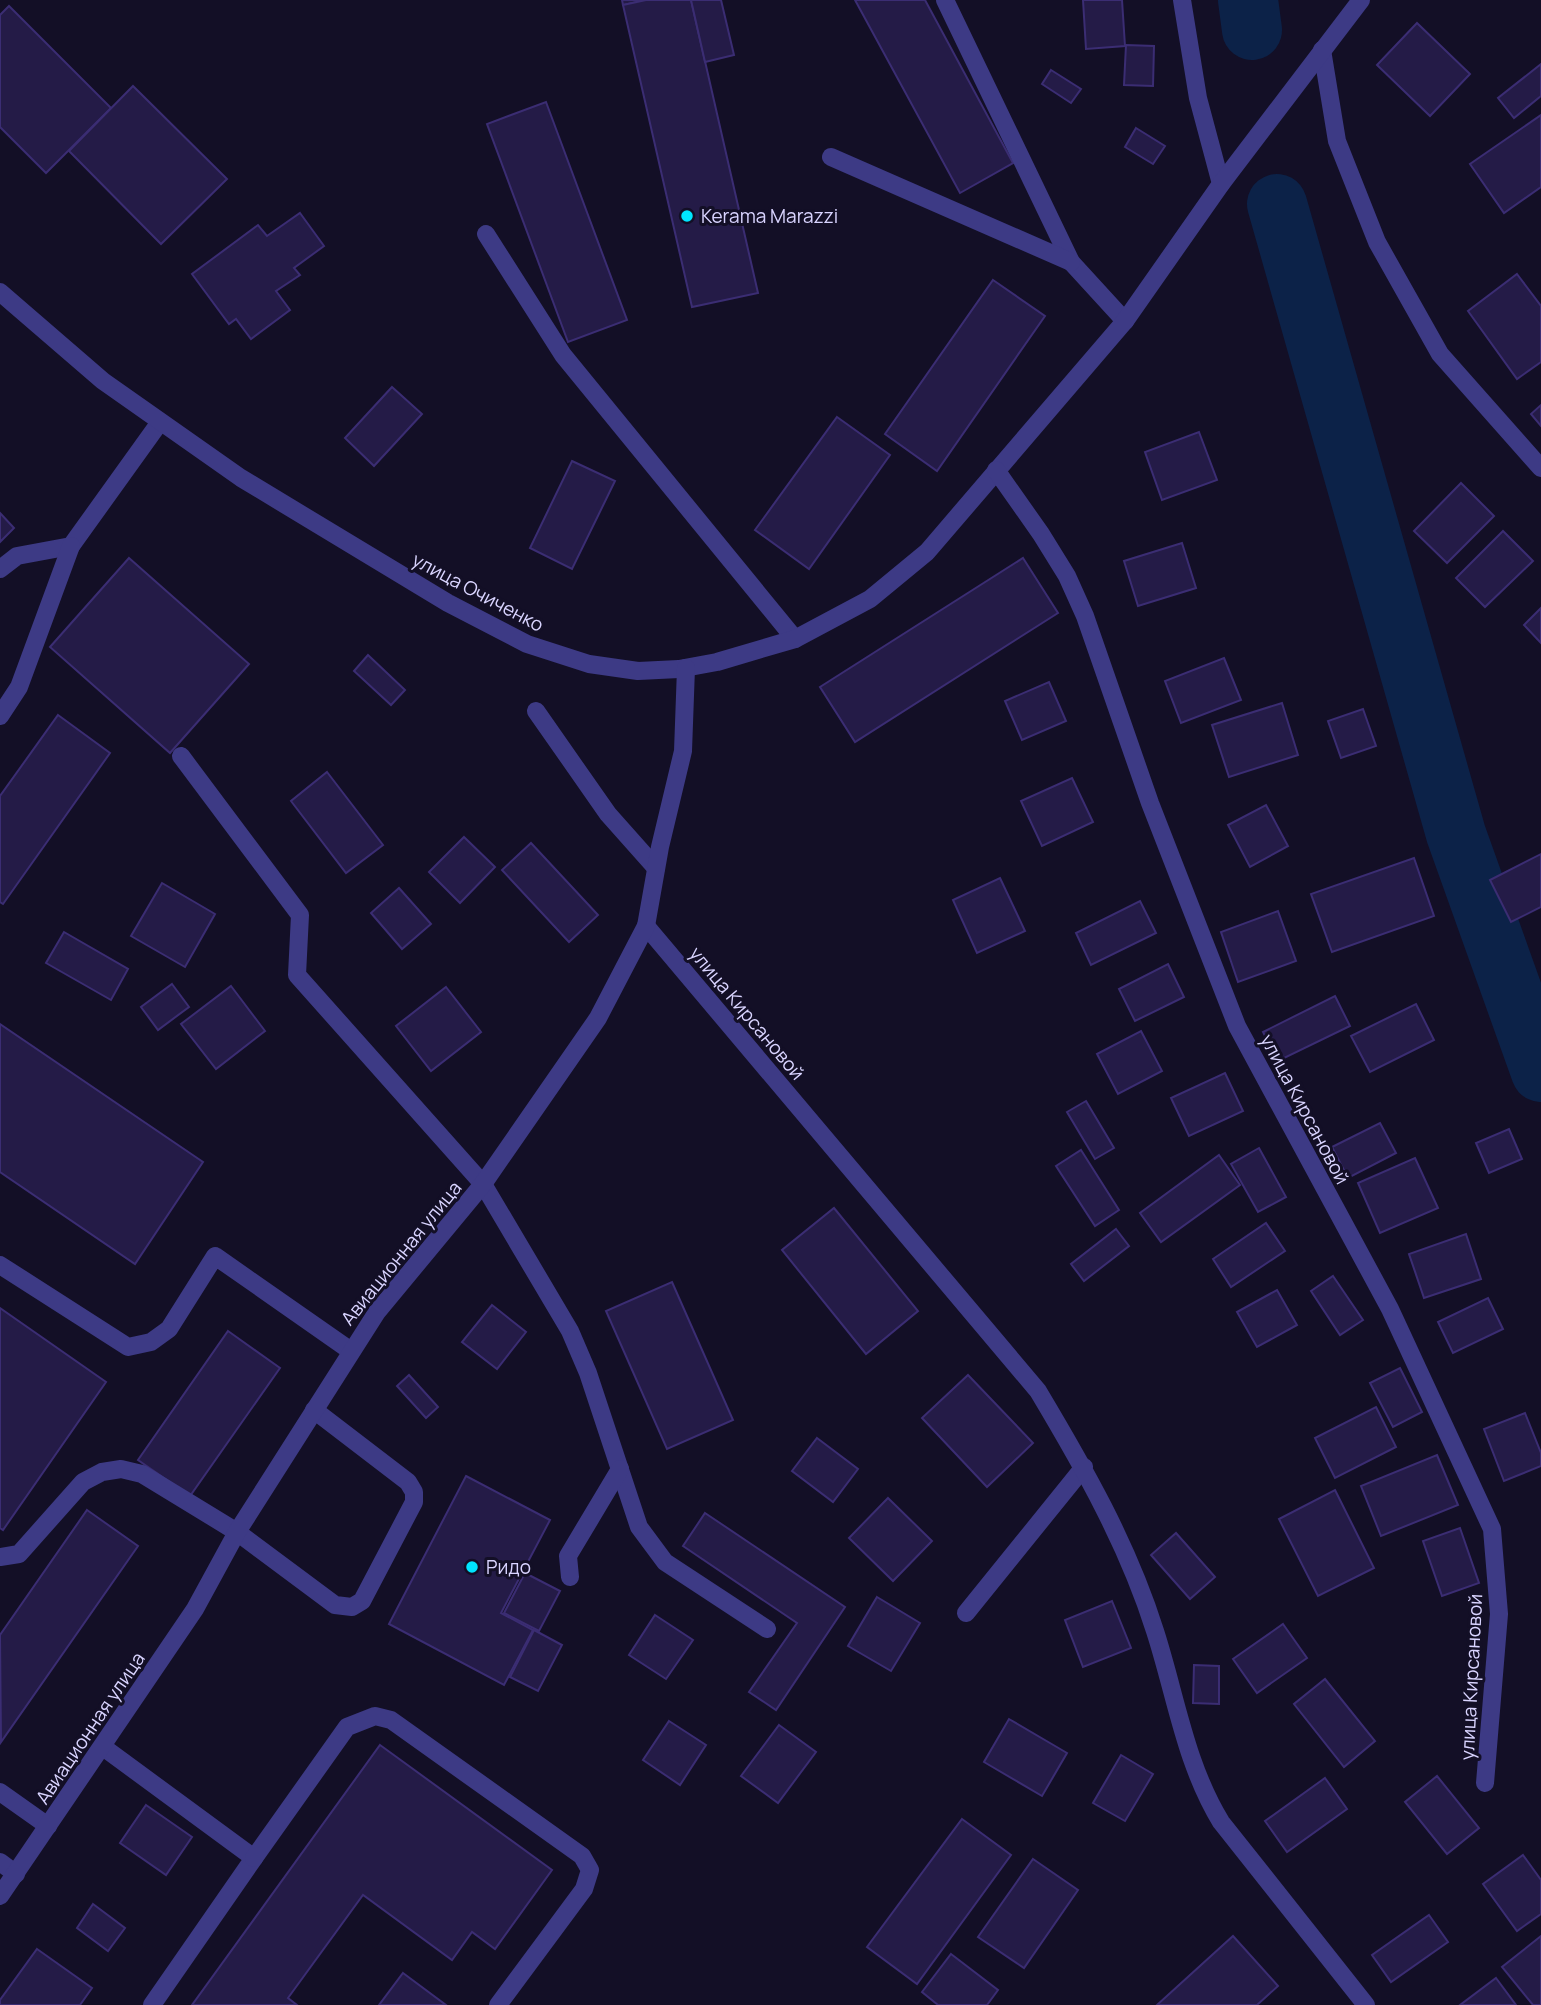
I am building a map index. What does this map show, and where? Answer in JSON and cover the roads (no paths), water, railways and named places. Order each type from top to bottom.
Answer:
[{"type":"street","points":[[945,0],[1071,261],[1125,321]]},
{"type":"street","points":[[1182,0],[1198,98],[1221,184]]},
{"type":"street","name":"улица Очиченко","points":[[0,292],[103,380],[160,422],[241,478],[447,603],[527,644],[589,664],[638,671],[686,668],[795,639],[870,599],[927,552],[1125,321],[1221,184],[1361,0]]},
{"type":"street","points":[[1322,50],[1337,141],[1377,242],[1440,354],[1541,468]]},
{"type":"street","points":[[831,157],[1071,261]]},
{"type":"street","points":[[486,234],[563,355],[795,639]]},
{"type":"street","points":[[0,716],[19,687],[71,546],[160,422]]},
{"type":"street","name":"улица Кирсановой","points":[[996,470],[1067,576],[1085,616],[1150,803],[1220,988],[1237,1026],[1390,1309],[1492,1529],[1499,1614],[1485,1783]]},
{"type":"street","points":[[0,569],[17,556],[71,546]]},
{"type":"street","name":"Авиационная улица","points":[[0,1896],[195,1609],[237,1532],[377,1312],[483,1184],[598,1018],[646,926],[656,868],[683,751],[686,668]]},
{"type":"street","points":[[536,711],[608,814],[656,868]]},
{"type":"street","points":[[181,756],[300,915],[297,975],[483,1184],[570,1331],[639,1527],[665,1562],[767,1629]]},
{"type":"street","name":"улица Кирсановой","points":[[646,926],[1038,1391],[1084,1467],[1129,1557],[1156,1631],[1202,1791],[1221,1822],[1366,2005]]},
{"type":"street","points":[[0,1265],[128,1347],[151,1342],[169,1329],[215,1255],[351,1351]]},
{"type":"street","points":[[0,1557],[19,1554],[83,1482],[102,1472],[121,1469],[142,1474],[237,1532],[335,1605],[352,1607],[362,1601],[414,1502],[414,1492],[408,1482],[314,1410]]},
{"type":"street","points":[[966,1613],[1084,1467]]},
{"type":"street","points":[[570,1577],[568,1556],[620,1469]]},
{"type":"street","points":[[152,2005],[347,1727],[360,1719],[375,1716],[391,1720],[582,1856],[590,1870],[584,1889],[498,2005]]},
{"type":"street","points":[[103,1747],[254,1858]]},
{"type":"street","points":[[0,1792],[48,1826]]},
{"type":"street","points":[[0,1862],[16,1874]]},
{"type":"waterway","points":[[1248,0],[1252,30]]},
{"type":"waterway","points":[[1277,204],[1456,834],[1541,1072]]},
{"type":"place","name":"Kerama Marazzi","points":[[687,216]]},
{"type":"place","name":"Ридо","points":[[472,1567]]}]
